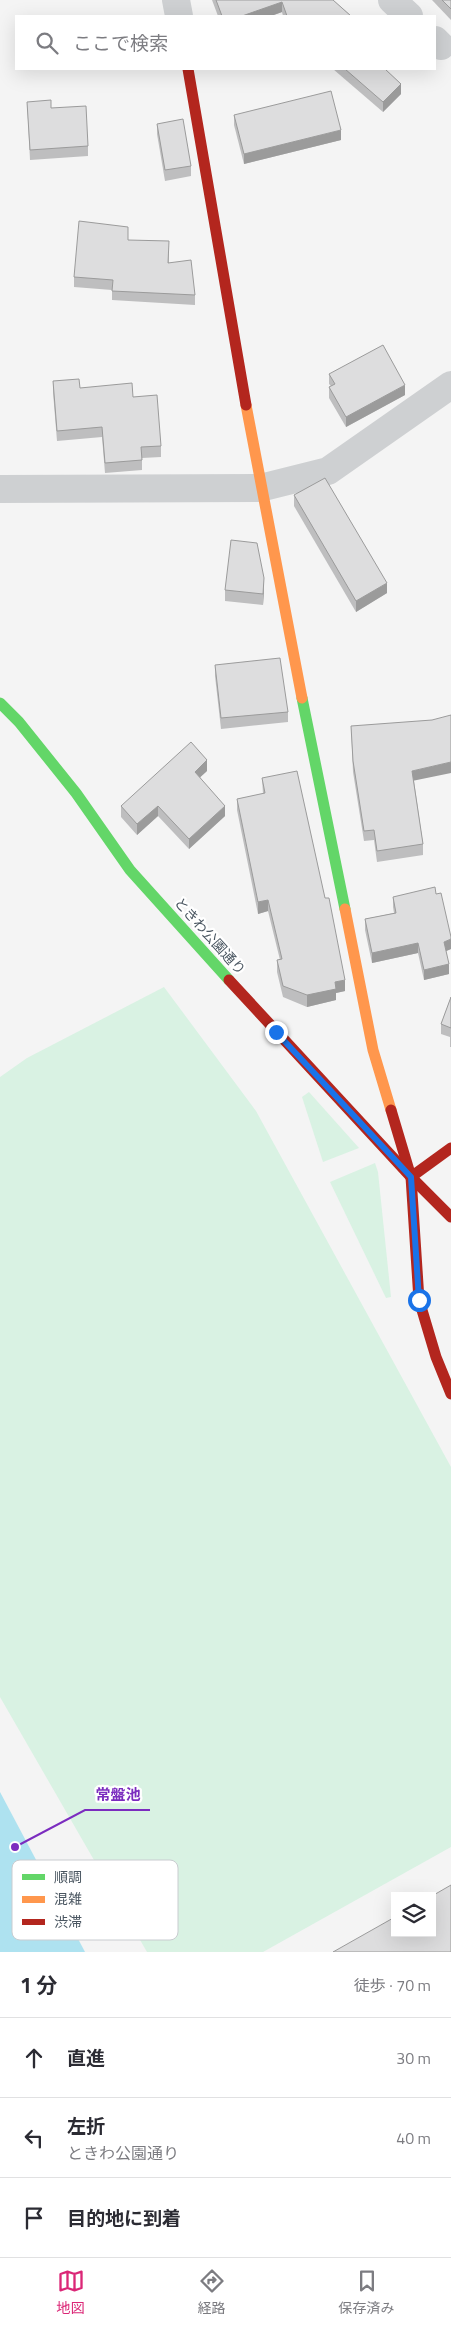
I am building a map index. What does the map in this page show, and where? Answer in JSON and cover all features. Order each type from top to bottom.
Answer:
[{"type":"street","points":[[176,0],[179,15]]},
{"type":"street","points":[[392,0],[408,15]]},
{"type":"street","points":[[188,70],[260,488],[373,1050],[411,1177],[419,1300],[436,1357],[451,1394]]},
{"type":"street","points":[[0,489],[260,488],[328,471],[451,386]]},
{"type":"street","name":"ときわ公園通り","points":[[0,704],[19,722],[76,793],[130,870],[411,1177],[451,1216]]},
{"type":"street","points":[[411,1177],[451,1148]]},
{"type":"green space","points":[[164,987],[256,1111],[451,1467],[451,1847],[263,1952],[147,1952],[140,1940],[178,1940],[178,1860],[94,1860],[0,1697],[0,1077],[27,1058]]},
{"type":"green space","points":[[309,1092],[359,1148],[323,1162],[302,1097]]},
{"type":"green space","points":[[375,1163],[378,1172],[391,1297],[386,1298],[330,1182]]},
{"type":"water","points":[[0,1792],[36,1860],[12,1860],[12,1940],[79,1940],[85,1952],[0,1952]]},
{"type":"building","points":[[216,0],[333,0],[350,15],[287,15],[282,2],[245,15],[222,15]]},
{"type":"building","points":[[442,0],[451,0],[451,9]]},
{"type":"building","points":[[346,70],[386,70],[401,84],[383,102]]},
{"type":"building","points":[[331,91],[341,130],[244,154],[234,115]]},
{"type":"building","points":[[51,100],[51,108],[86,106],[88,146],[30,150],[27,102]]},
{"type":"building","points":[[183,119],[191,166],[165,170],[157,124]]},
{"type":"building","points":[[79,221],[128,227],[128,240],[169,241],[168,263],[191,260],[195,295],[112,291],[113,280],[74,277]]},
{"type":"building","points":[[383,345],[405,385],[346,417],[329,387],[335,384],[329,374]]},
{"type":"building","points":[[79,379],[80,388],[132,383],[133,397],[157,395],[161,446],[141,447],[142,460],[105,463],[102,427],[57,431],[53,381]]},
{"type":"building","points":[[325,478],[387,583],[356,601],[294,495]]},
{"type":"building","points":[[231,540],[257,543],[264,578],[263,594],[225,590]]},
{"type":"building","points":[[280,658],[288,712],[221,718],[215,665]]},
{"type":"building","points":[[451,715],[451,762],[412,771],[423,844],[377,851],[374,830],[364,831],[353,761],[351,726],[432,720]]},
{"type":"building","points":[[191,742],[207,760],[195,772],[225,806],[189,839],[158,806],[137,824],[121,806]]},
{"type":"building","points":[[297,771],[325,898],[329,898],[345,980],[335,982],[336,989],[307,995],[283,986],[277,960],[282,959],[268,900],[258,902],[237,799],[265,793],[262,778]]},
{"type":"building","points":[[435,887],[436,894],[441,893],[451,937],[451,939],[444,942],[449,964],[424,970],[418,943],[372,953],[365,919],[396,913],[393,897]]},
{"type":"building","points":[[451,997],[451,1028],[441,1024]]},
{"type":"building","points":[[451,1885],[451,1952],[333,1952],[391,1919],[391,1937],[436,1937],[436,1894]]},
{"type":"traffic: fast","points":[[302,698],[345,909]]},
{"type":"traffic: fast","points":[[0,703],[19,722],[76,793],[130,870],[229,980]]},
{"type":"traffic: slow","points":[[246,405],[302,698]]},
{"type":"traffic: slow","points":[[345,909],[373,1050],[391,1110]]},
{"type":"traffic: jam","points":[[188,70],[246,405]]},
{"type":"traffic: jam","points":[[229,980],[411,1177],[451,1217]]},
{"type":"traffic: jam","points":[[391,1110],[411,1177],[419,1300],[436,1357],[451,1394]]},
{"type":"traffic: jam","points":[[411,1177],[451,1148]]},
{"type":"place","name":"常盤池","points":[[15,1847]]},
{"type":"route","points":[[276,1032],[411,1177],[419,1300]]}]
